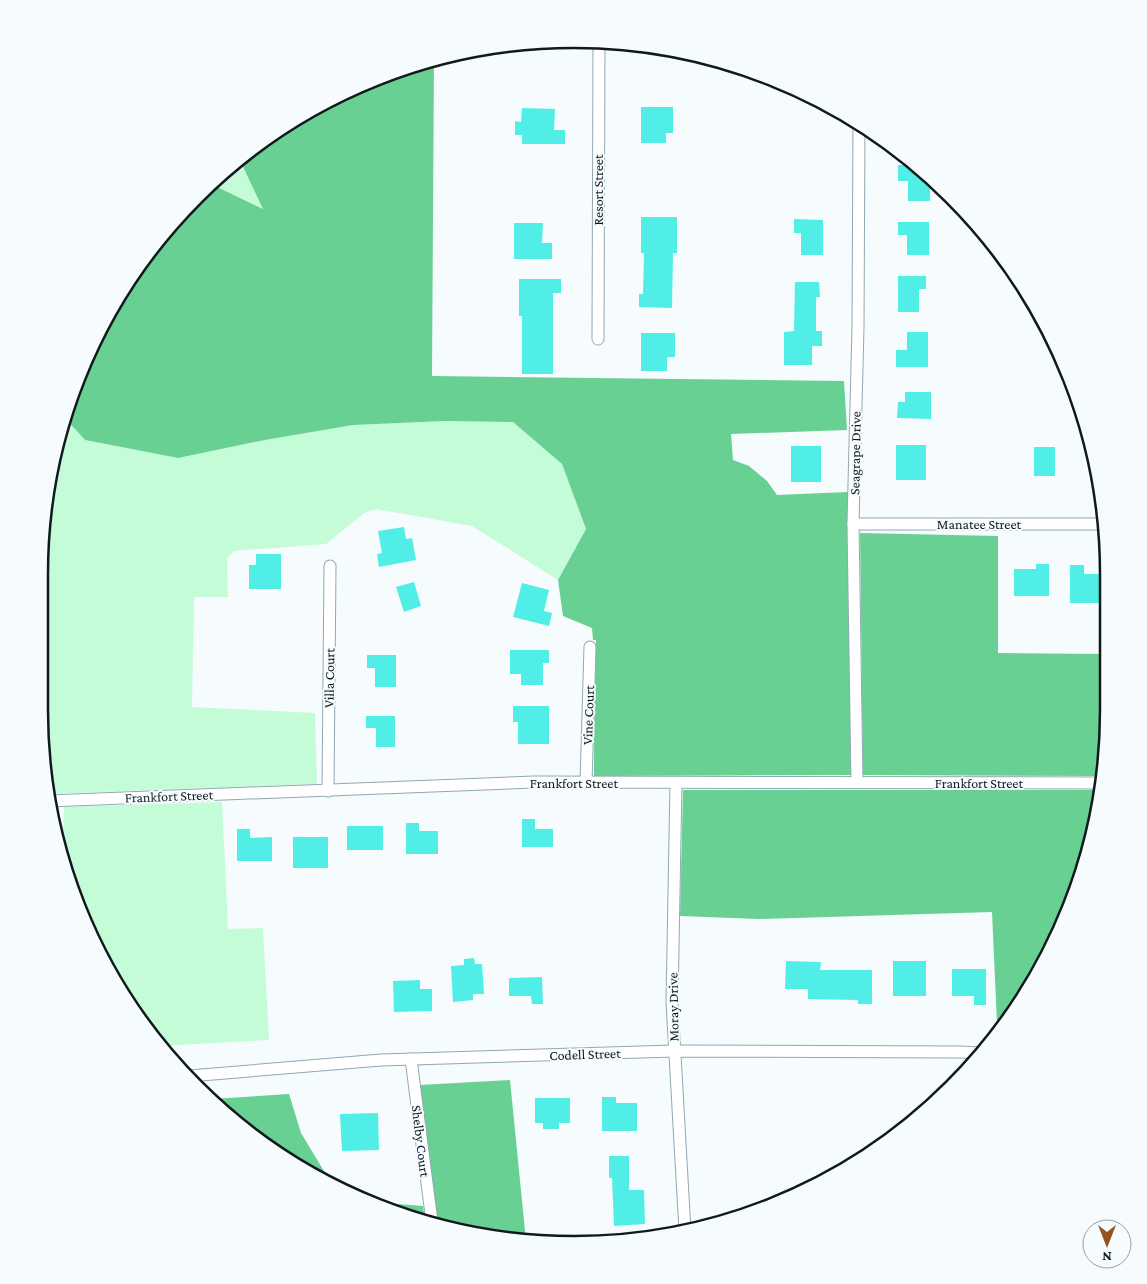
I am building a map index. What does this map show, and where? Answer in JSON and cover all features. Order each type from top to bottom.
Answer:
[{"type":"street","name":"Resort Street","points":[[598,339],[599,49]]},
{"type":"street","name":"Seagrape Drive","points":[[858,782],[854,524],[858,336],[859,132]]},
{"type":"street","name":"Manatee Street","points":[[854,524],[1097,524]]},
{"type":"street","name":"Villa Court","points":[[328,791],[330,566]]},
{"type":"street","name":"Vine Court","points":[[586,783],[590,647]]},
{"type":"street","name":"Frankfort Street","points":[[56,801],[534,782],[1094,783]]},
{"type":"street","name":"Moray Drive","points":[[676,783],[672,1002],[685,1224]]},
{"type":"street","name":"Codell Street","points":[[196,1076],[381,1060],[674,1051],[973,1053]]},
{"type":"street","name":"Shelby Court","points":[[411,1059],[431,1217]]},
{"type":"green space","points":[[434,66],[432,376],[844,381],[847,430],[731,434],[733,460],[749,466],[767,481],[777,495],[848,492],[851,775],[594,776],[596,640],[593,640],[592,628],[563,616],[558,580],[586,529],[562,464],[513,422],[445,421],[353,425],[265,440],[178,458],[85,440],[69,423],[75,404],[102,341],[118,310],[156,253],[178,227],[217,187],[263,209],[242,165],[253,156],[281,136],[341,102],[404,75]]},
{"type":"green space","points":[[243,165],[263,209],[217,187]]},
{"type":"green space","points":[[445,421],[513,422],[562,464],[586,529],[558,580],[472,526],[376,509],[364,513],[326,544],[234,551],[227,558],[228,597],[194,597],[192,707],[315,713],[317,784],[55,794],[49,745],[48,711],[49,539],[52,505],[69,423],[85,440],[178,458],[265,440],[353,425]]},
{"type":"green space","points":[[860,533],[998,536],[998,653],[1100,654],[1100,711],[1095,776],[863,775]]},
{"type":"green space","points":[[683,790],[1093,790],[1082,847],[1072,880],[1059,912],[1029,974],[997,1023],[992,912],[759,919],[680,916]]},
{"type":"green space","points":[[222,802],[228,929],[263,928],[269,1040],[168,1045],[136,1003],[118,974],[88,912],[75,880],[65,847],[63,836],[64,807]]},
{"type":"green space","points":[[510,1080],[525,1234],[505,1232],[437,1219],[420,1085]]},
{"type":"green space","points":[[289,1094],[301,1133],[326,1174],[281,1148],[253,1128],[219,1099]]},
{"type":"green space","points":[[390,1203],[423,1206],[424,1215]]},
{"type":"building","points":[[641,107],[673,107],[673,133],[666,133],[666,143],[641,143]]},
{"type":"building","points":[[522,108],[555,109],[554,130],[565,130],[565,144],[522,144],[522,135],[515,135],[515,121],[521,122]]},
{"type":"building","points":[[898,165],[905,165],[930,188],[930,201],[908,201],[908,181],[898,181]]},
{"type":"building","points":[[641,217],[677,217],[677,253],[673,253],[672,308],[639,307],[639,294],[643,294],[644,253],[641,253]]},
{"type":"building","points":[[794,219],[823,220],[823,255],[801,255],[801,233],[794,233]]},
{"type":"building","points":[[898,222],[929,222],[929,255],[907,255],[907,235],[898,235]]},
{"type":"building","points":[[514,223],[543,223],[542,243],[552,243],[552,259],[514,259]]},
{"type":"building","points":[[898,276],[926,276],[926,289],[919,289],[919,312],[898,312]]},
{"type":"building","points":[[519,279],[561,279],[561,293],[553,293],[553,374],[522,374],[522,316],[519,316]]},
{"type":"building","points":[[795,282],[819,282],[820,297],[816,297],[816,331],[822,331],[822,346],[812,346],[812,365],[784,365],[784,332],[794,331]]},
{"type":"building","points":[[907,332],[928,332],[928,367],[896,367],[896,350],[907,350]]},
{"type":"building","points":[[641,333],[675,333],[675,357],[667,357],[667,371],[641,371]]},
{"type":"building","points":[[905,392],[931,392],[931,419],[897,418],[898,402],[905,402]]},
{"type":"building","points":[[896,445],[926,445],[926,480],[896,480]]},
{"type":"building","points":[[791,446],[821,446],[821,482],[791,482]]},
{"type":"building","points":[[1034,447],[1055,447],[1055,476],[1034,476]]},
{"type":"building","points":[[404,527],[406,539],[412,538],[416,560],[379,567],[377,554],[382,553],[378,531]]},
{"type":"building","points":[[256,554],[281,554],[281,589],[249,589],[249,565],[256,565]]},
{"type":"building","points":[[1036,564],[1049,564],[1049,596],[1014,596],[1014,569],[1036,569]]},
{"type":"building","points":[[1070,565],[1084,565],[1084,574],[1100,574],[1100,603],[1070,603]]},
{"type":"building","points":[[414,582],[421,606],[404,612],[396,587]]},
{"type":"building","points":[[522,583],[549,590],[544,611],[552,613],[549,626],[513,617]]},
{"type":"building","points":[[510,650],[549,650],[549,663],[543,663],[543,685],[521,685],[521,674],[510,674]]},
{"type":"building","points":[[367,655],[396,655],[396,687],[375,687],[375,668],[367,668]]},
{"type":"building","points":[[513,706],[549,706],[549,744],[518,744],[518,722],[513,722]]},
{"type":"building","points":[[366,716],[395,716],[395,747],[376,747],[376,728],[366,728]]},
{"type":"building","points":[[522,819],[535,819],[535,829],[553,829],[553,847],[522,847]]},
{"type":"building","points":[[406,823],[419,823],[419,831],[438,831],[438,854],[406,854]]},
{"type":"building","points":[[347,826],[383,826],[383,850],[347,850]]},
{"type":"building","points":[[237,829],[250,829],[250,838],[272,837],[272,861],[237,861]]},
{"type":"building","points":[[293,837],[328,837],[328,868],[293,868]]},
{"type":"building","points":[[474,958],[475,964],[482,964],[484,994],[473,994],[473,1000],[453,1002],[451,966],[464,965],[464,959]]},
{"type":"building","points":[[786,961],[821,962],[820,970],[872,970],[872,1004],[858,1004],[858,1000],[808,999],[808,989],[785,989]]},
{"type":"building","points":[[893,961],[926,961],[926,996],[893,996]]},
{"type":"building","points":[[952,969],[986,969],[986,1005],[974,1005],[974,996],[952,996]]},
{"type":"building","points":[[542,977],[543,1004],[532,1004],[531,996],[509,996],[509,978]]},
{"type":"building","points":[[420,980],[420,989],[432,989],[432,1011],[394,1012],[393,981]]},
{"type":"building","points":[[602,1097],[616,1097],[616,1103],[637,1103],[637,1131],[602,1131]]},
{"type":"building","points":[[535,1098],[570,1098],[570,1123],[559,1123],[559,1129],[543,1129],[543,1123],[535,1123]]},
{"type":"building","points":[[378,1113],[379,1150],[342,1151],[340,1114]]},
{"type":"building","points":[[609,1156],[629,1156],[629,1190],[644,1190],[645,1224],[614,1226],[612,1178],[609,1178]]}]
